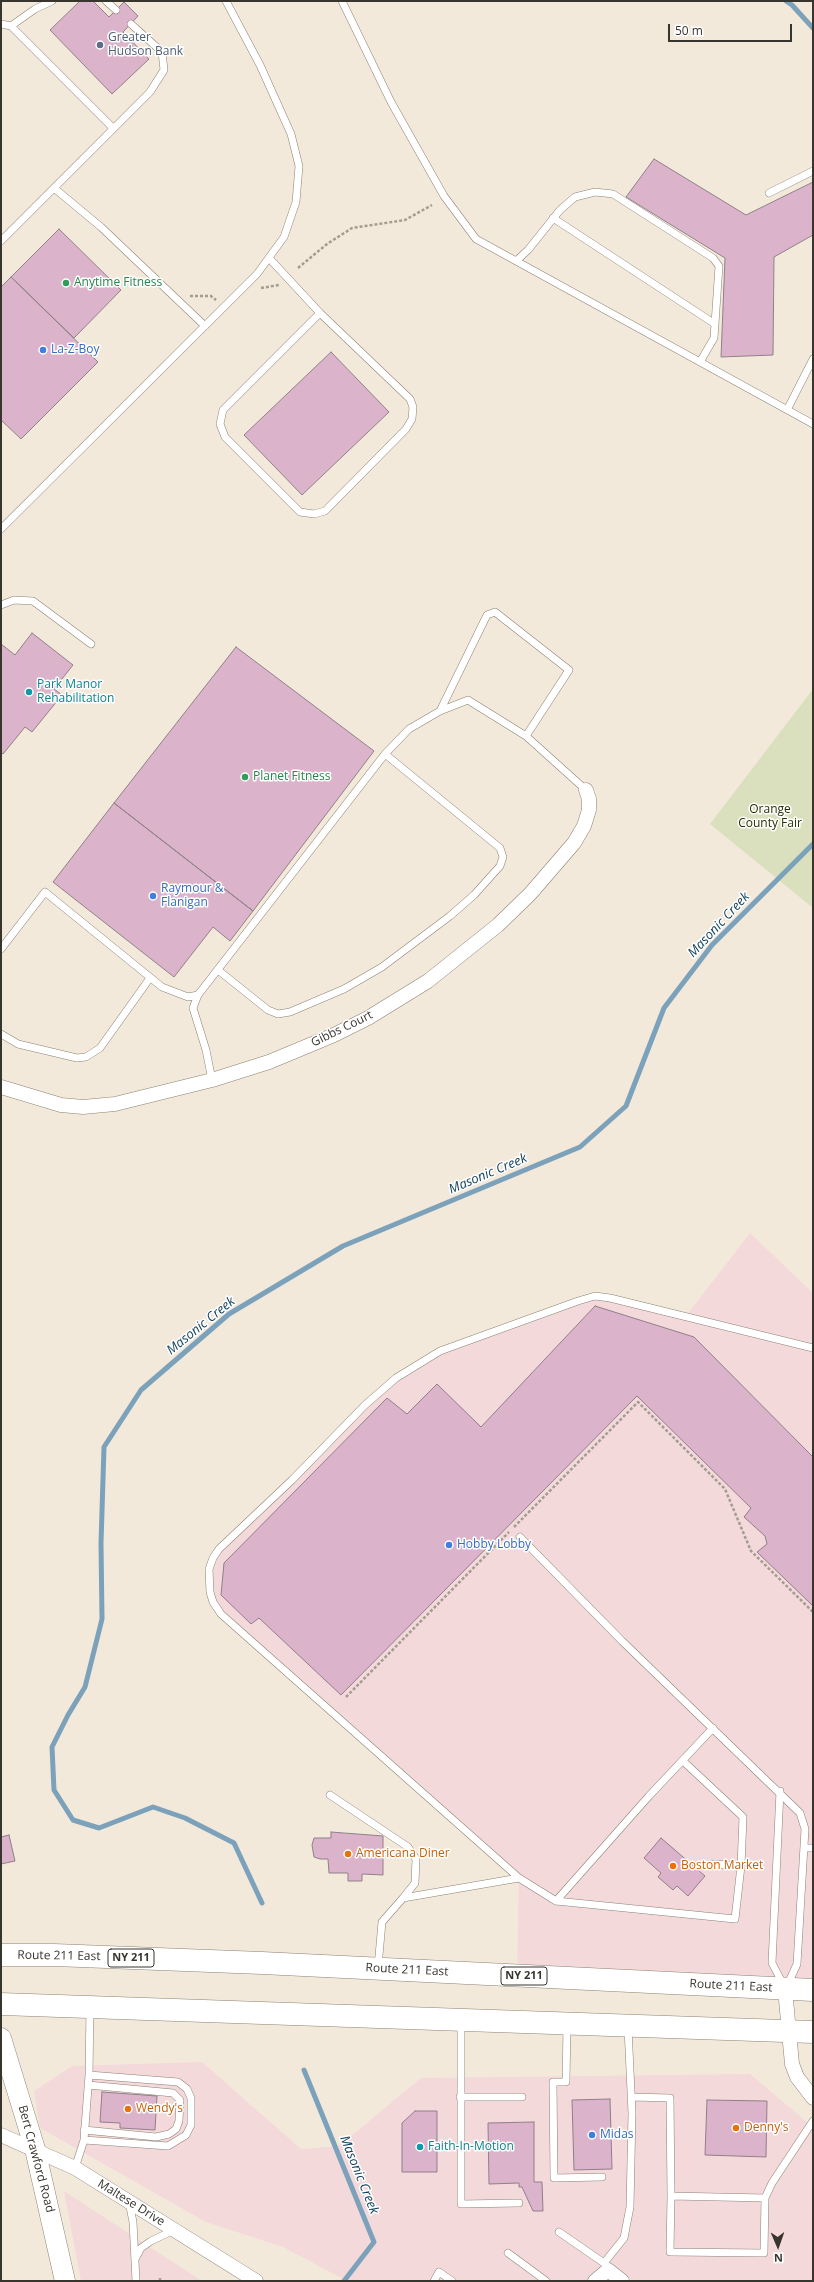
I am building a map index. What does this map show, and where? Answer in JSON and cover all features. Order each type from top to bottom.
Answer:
[{"type":"main road","name":"Route 211 East","points":[[1,1955],[91,1956],[813,1990]]},
{"type":"main road","points":[[1,2004],[813,2032]]},
{"type":"street","name":"Gibbs Court","points":[[1,1087],[61,1105],[84,1107],[115,1104],[212,1080],[269,1062],[334,1035],[368,1018],[428,981],[474,947],[530,894],[574,843],[584,826],[589,810],[589,799],[586,790]]},
{"type":"street","points":[[785,1989],[788,2031],[794,2071],[802,2085],[813,2098]]},
{"type":"street","name":"Bert Crawford Road","points":[[1,2038],[35,2148],[65,2281]]},
{"type":"street","name":"Maltese Drive","points":[[1,2135],[35,2148],[75,2168],[256,2281]]},
{"type":"street","points":[[595,2281],[606,2266],[622,2281]]},
{"type":"lane","points":[[11,26],[35,8],[52,1]]},
{"type":"lane","points":[[106,1],[116,10]]},
{"type":"lane","points":[[1,529],[257,274],[284,237],[296,202],[299,166],[291,134],[260,65],[226,1]]},
{"type":"lane","points":[[342,1],[391,102],[444,196],[476,239],[813,424]]},
{"type":"lane","points":[[1,24],[11,26],[113,128]]},
{"type":"lane","points":[[1,241],[150,92],[164,70],[162,52],[131,24]]},
{"type":"lane","points":[[769,193],[813,171]]},
{"type":"lane","points":[[54,188],[101,227],[205,326]]},
{"type":"lane","points":[[516,261],[528,250],[553,218],[575,197],[595,192],[613,194],[713,258],[719,266],[714,338],[700,362]]},
{"type":"lane","points":[[553,218],[715,324]]},
{"type":"lane","points":[[269,258],[320,313],[410,399],[413,408],[412,419],[406,429],[325,511],[314,514],[300,512],[225,437],[220,424],[223,410],[320,313]]},
{"type":"lane","points":[[787,410],[813,359]]},
{"type":"lane","points":[[1,605],[14,600],[33,601],[92,644]]},
{"type":"lane","points":[[440,711],[487,615],[495,612],[569,670],[526,736]]},
{"type":"lane","points":[[212,1080],[206,1050],[193,1008],[198,996],[385,754],[410,729],[440,711],[468,700],[526,736],[586,790]]},
{"type":"lane","points":[[218,970],[268,1010],[278,1014],[290,1012],[344,989],[382,967],[419,940],[474,895],[500,866],[503,857],[500,848],[385,754]]},
{"type":"lane","points":[[1,949],[44,892],[162,987],[188,997],[198,996]]},
{"type":"lane","points":[[1,1034],[18,1044],[77,1058],[86,1057],[100,1048],[150,978]]},
{"type":"lane","points":[[683,1761],[743,1818],[741,1866],[735,1919],[556,1901],[519,1878],[222,1614],[213,1602],[210,1592],[209,1569],[213,1558],[219,1550],[292,1480],[365,1405],[396,1378],[440,1351],[595,1296],[610,1298],[813,1348]]},
{"type":"lane","points":[[520,1537],[557,1577],[780,1791],[803,1817],[804,1848],[797,1964],[785,1989]]},
{"type":"lane","points":[[556,1901],[649,1796],[713,1728]]},
{"type":"lane","points":[[780,1791],[772,1963],[785,1989]]},
{"type":"lane","points":[[330,1795],[408,1847],[416,1859],[415,1883],[382,1922],[378,1969]]},
{"type":"lane","points":[[804,1848],[813,1848]]},
{"type":"lane","points":[[714,1864],[741,1866]]},
{"type":"lane","points":[[403,1898],[519,1878]]},
{"type":"lane","points":[[75,2168],[84,2140],[89,2075],[90,2006]]},
{"type":"lane","points":[[461,2020],[461,2204],[519,2203]]},
{"type":"lane","points":[[567,2024],[566,2082],[553,2082],[554,2178],[602,2177]]},
{"type":"lane","points":[[559,2232],[606,2266],[624,2238],[630,2207],[631,2097],[628,2026]]},
{"type":"lane","points":[[84,2140],[168,2146],[186,2135],[191,2125],[191,2098],[187,2089],[178,2082],[89,2075]]},
{"type":"lane","points":[[84,2130],[156,2137],[168,2134],[176,2128],[179,2116],[180,2100],[173,2093],[88,2085]]},
{"type":"lane","points":[[460,2097],[522,2097]]},
{"type":"lane","points":[[631,2097],[670,2098],[670,2252],[764,2253],[765,2198],[772,2183],[813,2121]]},
{"type":"lane","points":[[671,2196],[765,2198]]},
{"type":"lane","points":[[129,2202],[133,2222],[136,2281]]},
{"type":"lane","points":[[135,2259],[141,2248],[151,2241],[174,2230]]},
{"type":"lane","points":[[508,2253],[546,2281]]},
{"type":"lane","points":[[434,2281],[439,2272],[452,2281]]},
{"type":"path","points":[[298,268],[327,244],[352,228],[405,220],[432,205]]},
{"type":"path","points":[[256,292],[268,285],[282,285]]},
{"type":"path","points":[[185,292],[190,296],[211,296],[216,301]]},
{"type":"path","points":[[346,1697],[638,1402],[725,1489],[751,1551],[813,1612]]},
{"type":"shaded area","points":[[750,1233],[813,1293],[813,1991],[517,1976],[519,1878],[221,1614],[210,1592],[213,1558],[396,1378],[440,1351],[595,1296],[686,1316]]},
{"type":"shaded area","points":[[202,2062],[301,2149],[339,2146],[421,2078],[750,2074],[813,2127],[813,2281],[347,2281],[283,2247],[206,2222],[40,2128],[34,2091],[72,2066]]},
{"type":"shaded area","points":[[64,2191],[202,2281],[81,2281]]},
{"type":"green space","name":"Orange County Fair","points":[[813,689],[813,908],[710,824]]},
{"type":"building","name":"Greater Hudson Bank","points":[[80,1],[93,1],[109,17],[124,2],[138,16],[123,32],[149,59],[112,94],[50,30]]},
{"type":"building","points":[[654,159],[746,215],[813,182],[813,235],[774,257],[773,355],[721,357],[725,258],[626,197]]},
{"type":"building","name":"Anytime Fitness","points":[[59,229],[121,290],[74,338],[11,277]]},
{"type":"building","name":"La-Z-Boy","points":[[11,277],[98,362],[21,439],[1,420],[1,287]]},
{"type":"building","points":[[331,352],[389,412],[302,495],[244,435]]},
{"type":"building","name":"Park Manor Rehabilitation","points":[[32,633],[73,665],[54,689],[62,695],[32,732],[25,727],[3,754],[1,752],[1,644],[15,655]]},
{"type":"building","name":"Planet Fitness","points":[[236,647],[374,751],[253,911],[114,803]]},
{"type":"building","name":"Raymour & Flanigan","points":[[114,803],[253,911],[230,941],[213,927],[174,977],[53,882]]},
{"type":"building","points":[[595,1306],[694,1337],[812,1456],[813,1455],[813,1606],[757,1552],[767,1544],[765,1536],[744,1517],[751,1508],[637,1396],[341,1695],[259,1618],[251,1624],[221,1595],[224,1563],[387,1398],[407,1414],[437,1384],[481,1427]]},
{"type":"building","name":"Americana Diner","points":[[331,1832],[383,1836],[383,1875],[362,1874],[362,1881],[348,1881],[348,1873],[329,1873],[328,1859],[314,1857],[312,1845],[314,1838],[331,1838]]},
{"type":"building","points":[[9,1835],[15,1861],[1,1864],[1,1837]]},
{"type":"building","name":"Boston Market","points":[[661,1838],[705,1876],[688,1896],[677,1886],[673,1890],[658,1877],[661,1873],[644,1858]]},
{"type":"building","name":"Wendy's","points":[[102,2092],[157,2096],[155,2130],[120,2128],[120,2123],[100,2122]]},
{"type":"building","name":"Midas","points":[[610,2099],[612,2169],[574,2170],[572,2100]]},
{"type":"building","name":"Denny's","points":[[707,2100],[767,2101],[766,2157],[705,2155]]},
{"type":"building","name":"Faith-In-Motion","points":[[415,2111],[437,2111],[437,2172],[402,2172],[402,2123]]},
{"type":"building","points":[[534,2122],[534,2182],[542,2182],[543,2211],[533,2211],[522,2187],[519,2187],[519,2183],[489,2184],[488,2123]]},
{"type":"waterway","name":"Masonic Creek","points":[[786,1],[792,5],[813,28]]},
{"type":"waterway","name":"Masonic Creek","points":[[262,1903],[234,1843],[185,1818],[153,1807],[99,1828],[73,1820],[54,1790],[52,1747],[68,1715],[85,1687],[102,1619],[101,1543],[104,1447],[141,1390],[229,1314],[343,1246],[580,1147],[626,1106],[664,1008],[712,945],[813,844]]},
{"type":"waterway","name":"Masonic Creek","points":[[304,2070],[374,2242],[344,2281]]},
{"type":"place","name":"Greater Hudson Bank","points":[[100,45]]},
{"type":"place","name":"Anytime Fitness","points":[[66,283]]},
{"type":"place","name":"La-Z-Boy","points":[[43,350]]},
{"type":"place","name":"Park Manor Rehabilitation","points":[[29,692]]},
{"type":"place","name":"Planet Fitness","points":[[245,777]]},
{"type":"place","name":"Raymour & Flanigan","points":[[153,896]]},
{"type":"place","name":"Hobby Lobby","points":[[449,1545]]},
{"type":"place","name":"Americana Diner","points":[[348,1854]]},
{"type":"place","name":"Boston Market","points":[[673,1866]]},
{"type":"place","name":"Wendy's","points":[[128,2109]]},
{"type":"place","name":"Denny's","points":[[736,2128]]},
{"type":"place","name":"Midas","points":[[592,2135]]},
{"type":"place","name":"Faith-In-Motion","points":[[420,2147]]}]
